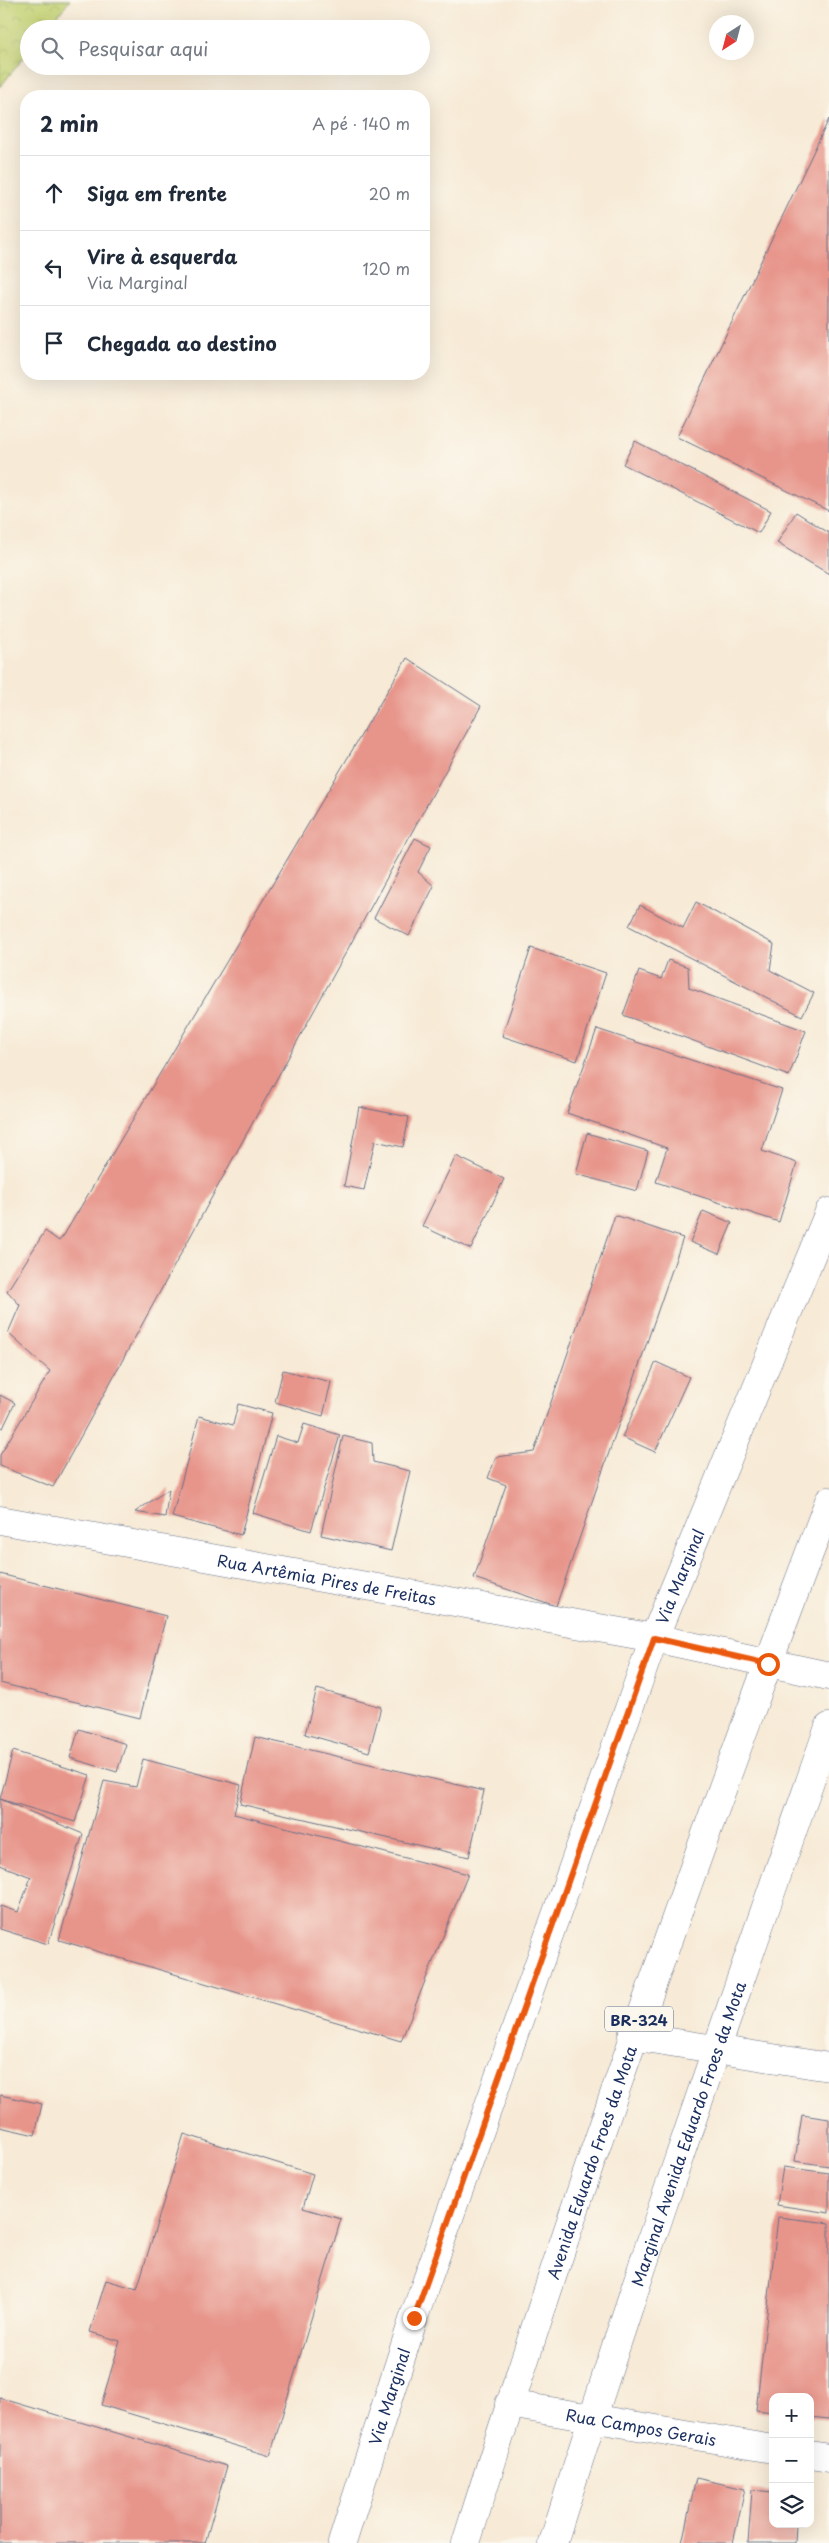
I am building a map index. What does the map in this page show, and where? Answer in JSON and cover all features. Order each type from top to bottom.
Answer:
[{"type":"main road","name":"Via Marginal","points":[[342,2543],[414,2318],[654,1638],[829,1212]]},
{"type":"main road","name":"Avenida Eduardo Froes da Mota","points":[[466,2543],[509,2404],[632,2036],[829,1501]]},
{"type":"main road","name":"Rua Artêmia Pires de Freitas","points":[[0,1520],[654,1638],[829,1676]]},
{"type":"main road","name":"Marginal Avenida Eduardo Froes da Mota","points":[[553,2543],[592,2418],[715,2050],[829,1727]]},
{"type":"main road","points":[[632,2036],[829,2068]]},
{"type":"main road","name":"Rua Campos Gerais","points":[[509,2404],[769,2447]]},
{"type":"main road","points":[[814,2456],[829,2458]]},
{"type":"green space","points":[[0,0],[70,0],[54,20],[20,20],[20,62],[0,87]]},
{"type":"building","points":[[829,119],[829,511],[677,437]]},
{"type":"building","points":[[635,441],[771,511],[759,533],[623,464]]},
{"type":"building","points":[[796,512],[829,533],[829,574],[777,543]]},
{"type":"building","points":[[407,658],[481,706],[53,1487],[0,1466],[0,1455],[50,1371],[8,1333],[20,1305],[7,1291],[45,1231],[59,1241],[64,1235]]},
{"type":"building","points":[[415,838],[431,846],[418,872],[434,886],[409,936],[374,918]]},
{"type":"building","points":[[696,902],[774,944],[770,970],[814,993],[802,1016],[629,926],[640,905],[683,928]]},
{"type":"building","points":[[531,948],[606,973],[577,1061],[502,1036]]},
{"type":"building","points":[[668,960],[688,967],[689,988],[806,1031],[789,1076],[623,1015],[639,971],[661,979]]},
{"type":"building","points":[[597,1029],[782,1090],[762,1151],[797,1163],[779,1222],[656,1182],[667,1148],[567,1113]]},
{"type":"building","points":[[359,1107],[409,1117],[403,1147],[375,1141],[364,1190],[344,1186]]},
{"type":"building","points":[[587,1133],[648,1151],[637,1191],[576,1174]]},
{"type":"building","points":[[456,1156],[504,1179],[471,1249],[422,1226]]},
{"type":"building","points":[[703,1211],[732,1223],[719,1254],[690,1242]]},
{"type":"building","points":[[615,1215],[683,1238],[556,1606],[474,1578],[506,1485],[488,1478],[496,1457],[534,1452]]},
{"type":"building","points":[[656,1362],[689,1377],[655,1452],[622,1437]]},
{"type":"building","points":[[283,1370],[331,1382],[323,1416],[275,1402]]},
{"type":"building","points":[[0,1395],[15,1403],[3,1428],[0,1427]]},
{"type":"building","points":[[238,1404],[272,1413],[241,1535],[172,1517],[199,1416],[233,1425]]},
{"type":"building","points":[[304,1424],[340,1435],[311,1531],[253,1513],[276,1436],[298,1443]]},
{"type":"building","points":[[343,1436],[372,1443],[373,1462],[410,1471],[391,1551],[321,1535]]},
{"type":"building","points":[[169,1489],[165,1517],[135,1512]]},
{"type":"building","points":[[0,1574],[166,1616],[140,1718],[0,1683]]},
{"type":"building","points":[[317,1689],[381,1707],[369,1752],[305,1734]]},
{"type":"building","points":[[79,1729],[126,1744],[117,1772],[70,1758]]},
{"type":"building","points":[[255,1737],[484,1791],[469,1857],[240,1804]]},
{"type":"building","points":[[13,1751],[90,1775],[75,1822],[0,1799]]},
{"type":"building","points":[[143,1759],[241,1785],[234,1814],[468,1874],[401,2041],[59,1940],[104,1781],[136,1787]]},
{"type":"building","points":[[0,1799],[83,1834],[48,1944],[0,1929],[0,1906],[18,1912],[31,1877],[0,1865]]},
{"type":"building","points":[[0,2095],[42,2104],[35,2135],[0,2127]]},
{"type":"building","points":[[802,2115],[829,2119],[829,2166],[795,2161]]},
{"type":"building","points":[[184,2134],[313,2174],[303,2208],[341,2219],[270,2456],[101,2405],[120,2341],[90,2332],[106,2280],[137,2289]]},
{"type":"building","points":[[783,2167],[829,2173],[829,2213],[777,2205]]},
{"type":"building","points":[[778,2217],[829,2223],[829,2419],[814,2417],[814,2393],[769,2393],[769,2413],[756,2411]]},
{"type":"building","points":[[0,2398],[227,2466],[205,2543],[0,2543]]},
{"type":"building","points":[[696,2478],[745,2489],[733,2543],[682,2543]]},
{"type":"building","points":[[752,2490],[769,2492],[769,2528],[796,2528],[795,2543],[748,2543]]},
{"type":"route","points":[[414,2318],[654,1638],[768,1664]]}]
